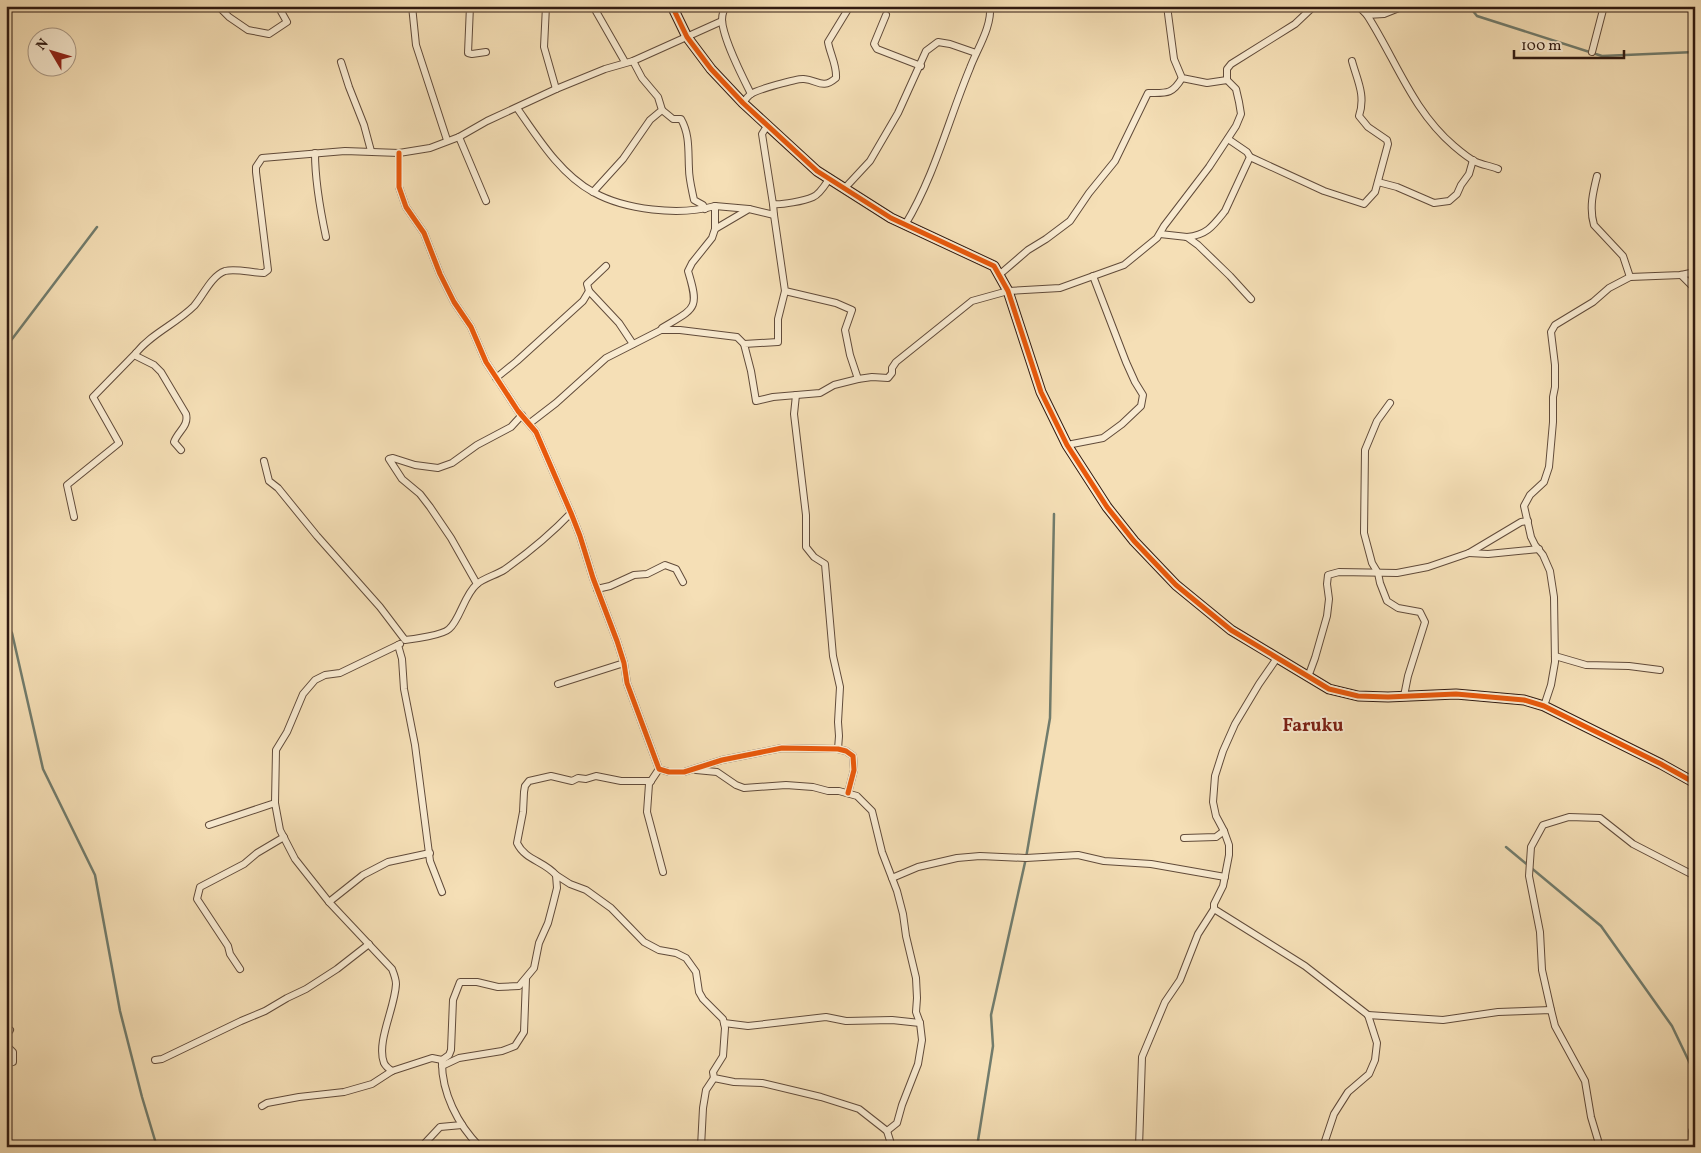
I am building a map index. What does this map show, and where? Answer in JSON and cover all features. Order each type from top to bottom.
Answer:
[{"type":"street","points":[[218,6],[229,17],[248,30],[269,34],[287,22],[278,6]]},
{"type":"street","points":[[412,6],[416,45],[448,140]]},
{"type":"street","points":[[470,6],[468,52],[472,54],[486,52]]},
{"type":"street","points":[[546,6],[544,47],[556,89]]},
{"type":"street","points":[[593,6],[624,62]]},
{"type":"street","points":[[672,6],[687,37],[711,69],[743,103],[811,166],[891,218],[994,266],[1008,291],[1041,392],[1067,446],[1107,507],[1134,541],[1176,586],[1231,630],[1329,689],[1358,696],[1456,694],[1524,700],[1544,706],[1661,764],[1694,783]]},
{"type":"street","points":[[727,6],[723,10],[722,20],[731,49],[750,94]]},
{"type":"street","points":[[743,103],[750,94],[761,89],[803,78],[818,84],[830,84],[836,78],[837,69],[830,54],[828,42],[850,6]]},
{"type":"street","points":[[905,225],[920,199],[937,160],[991,16],[990,6]]},
{"type":"street","points":[[1167,6],[1174,59],[1182,78]]},
{"type":"street","points":[[661,330],[680,330],[737,337],[744,344],[756,401],[773,397],[820,392],[834,385],[858,379],[872,377],[888,378],[896,362],[972,301],[1008,291],[1060,288],[1124,265],[1160,234],[1209,167],[1236,126],[1241,114],[1236,89],[1227,80],[1227,69],[1231,64],[1295,24],[1314,6]]},
{"type":"street","points":[[1358,6],[1367,15],[1384,43],[1396,69],[1420,109],[1444,137],[1473,160],[1498,169]]},
{"type":"street","points":[[1367,15],[1384,14],[1404,6]]},
{"type":"street","points":[[1592,52],[1604,6]]},
{"type":"street","points":[[886,15],[874,44],[877,49],[921,66]]},
{"type":"street","points":[[74,517],[67,485],[119,443],[93,397],[152,336],[194,306],[215,277],[223,272],[234,270],[264,273],[268,270],[257,188],[256,167],[262,158],[345,151],[399,153],[430,148],[459,137],[487,121],[556,89],[633,60],[722,20]]},
{"type":"street","points":[[844,189],[870,161],[898,113],[921,66],[926,51],[938,42],[976,53]]},
{"type":"street","points":[[633,60],[642,78],[658,98],[662,110],[673,120],[681,119],[686,128],[689,145],[689,170],[694,200],[703,205],[705,209]]},
{"type":"street","points":[[1228,139],[1247,152],[1250,157],[1324,191],[1364,204],[1375,192],[1388,144],[1387,140],[1368,127],[1359,116],[1363,100],[1352,61]]},
{"type":"street","points":[[341,62],[364,125],[371,151]]},
{"type":"street","points":[[1182,78],[1207,83],[1227,80]]},
{"type":"street","points":[[999,275],[1028,250],[1070,221],[1089,193],[1115,161],[1148,93],[1165,94],[1171,91],[1182,78]]},
{"type":"street","points":[[516,108],[548,152],[579,185],[593,192],[618,202],[658,209],[685,211],[715,206],[749,209],[774,215]]},
{"type":"street","points":[[593,192],[623,159],[650,120],[662,110]]},
{"type":"street","points":[[744,344],[778,342],[778,319],[785,291],[762,134],[767,126]]},
{"type":"street","points":[[459,137],[486,201]]},
{"type":"street","points":[[316,153],[317,193],[326,237]]},
{"type":"street","points":[[399,153],[399,187],[406,207],[424,233],[445,286],[471,327],[486,362],[522,415],[536,432],[570,513],[624,663],[627,683],[660,769]]},
{"type":"street","points":[[1160,234],[1188,237],[1198,236],[1211,229],[1224,211],[1250,157]]},
{"type":"street","points":[[1378,182],[1397,186],[1434,202],[1449,201],[1457,194],[1469,174],[1473,160]]},
{"type":"street","points":[[1597,176],[1592,196],[1592,218],[1594,225],[1623,256],[1630,278]]},
{"type":"street","points":[[773,204],[784,205],[814,197],[823,189],[829,179]]},
{"type":"street","points":[[530,423],[556,403],[606,358],[661,330],[690,310],[695,302],[695,293],[688,271],[712,238],[715,229],[715,206]]},
{"type":"street","points":[[715,229],[749,209]]},
{"type":"street","points":[[1188,237],[1230,276],[1251,299]]},
{"type":"street","points":[[606,266],[587,284],[589,291],[619,323],[633,344]]},
{"type":"street","points":[[1544,706],[1552,685],[1555,656],[1552,588],[1547,563],[1531,537],[1524,506],[1530,495],[1544,482],[1549,467],[1555,387],[1555,365],[1551,332],[1555,325],[1594,302],[1609,288],[1630,278],[1681,275],[1695,272]]},
{"type":"street","points":[[1681,275],[1695,289]]},
{"type":"street","points":[[1067,446],[1102,438],[1141,406],[1143,395],[1134,382],[1093,276]]},
{"type":"street","points":[[496,378],[583,301],[589,291]]},
{"type":"street","points":[[785,291],[836,303],[852,310],[845,330],[850,355],[858,379]]},
{"type":"street","points":[[136,353],[136,356],[154,365],[161,372],[186,414],[186,425],[178,432],[174,442],[181,450]]},
{"type":"street","points":[[796,395],[794,414],[806,515],[806,547],[814,557],[825,564],[833,656],[840,687],[838,722],[840,736],[838,749]]},
{"type":"street","points":[[1390,403],[1377,421],[1365,450],[1364,533],[1372,563],[1378,573],[1387,602],[1398,608],[1420,612],[1425,622],[1420,643],[1408,676],[1404,696]]},
{"type":"street","points":[[477,584],[451,538],[430,507],[420,494],[402,479],[389,459],[393,458],[415,465],[438,468],[452,463],[477,445],[512,427],[522,415]]},
{"type":"street","points":[[264,461],[269,481],[278,488],[317,536],[380,607],[405,640]]},
{"type":"street","points":[[392,1072],[385,1066],[383,1042],[392,1011],[396,982],[389,965],[329,902],[295,859],[280,830],[275,803],[276,750],[287,732],[303,694],[315,680],[326,675],[340,673],[405,640],[421,639],[448,631],[477,584],[523,556],[556,530],[570,513]]},
{"type":"street","points":[[1308,676],[1327,616],[1329,599],[1326,584],[1328,575],[1339,572],[1397,573],[1428,567],[1469,553],[1521,522],[1528,522]]},
{"type":"street","points":[[1469,553],[1488,554],[1539,549]]},
{"type":"street","points":[[597,589],[610,586],[634,575],[647,574],[665,565],[676,569],[683,582]]},
{"type":"street","points":[[398,645],[402,659],[404,689],[415,745],[430,861],[442,892]]},
{"type":"street","points":[[1555,656],[1586,665],[1629,666],[1660,670]]},
{"type":"street","points":[[1139,1147],[1142,1058],[1165,1002],[1180,980],[1198,934],[1214,910],[1214,904],[1223,886],[1230,855],[1230,845],[1216,816],[1213,802],[1215,776],[1223,751],[1235,724],[1277,658]]},
{"type":"street","points":[[558,684],[624,663]]},
{"type":"street","points":[[660,769],[669,772],[684,772],[722,760],[782,748],[838,749],[846,751],[853,756],[854,770],[848,793]]},
{"type":"street","points":[[660,769],[651,781],[647,812],[663,872]]},
{"type":"street","points":[[692,769],[717,772],[731,783],[744,788],[786,785],[848,793],[856,796],[872,811],[882,852],[897,891],[903,914],[916,978],[918,998],[916,1012],[920,1023],[922,1040],[918,1064],[902,1105],[898,1123],[887,1131]]},
{"type":"street","points":[[651,781],[621,781],[596,776],[586,779],[578,778],[572,781],[551,776],[529,782],[525,786],[523,812],[517,843],[526,855],[541,862],[570,884],[586,890],[611,908],[644,942],[659,950],[676,953],[686,958],[696,972],[699,992],[703,1000],[723,1019],[725,1028],[723,1056],[713,1072],[714,1078],[706,1090],[701,1147]]},
{"type":"street","points":[[209,825],[275,803]]},
{"type":"street","points":[[1600,1147],[1591,1117],[1586,1081],[1555,1026],[1551,1010],[1542,970],[1540,932],[1528,876],[1531,847],[1542,825],[1569,817],[1600,818],[1633,844],[1695,876]]},
{"type":"street","points":[[1184,838],[1216,837],[1224,831]]},
{"type":"street","points":[[240,969],[230,954],[228,946],[197,899],[200,888],[244,864],[257,852],[284,837]]},
{"type":"street","points":[[329,902],[363,875],[388,862],[430,853]]},
{"type":"street","points":[[892,878],[918,867],[957,858],[980,856],[1026,858],[1078,855],[1104,861],[1151,864],[1225,877]]},
{"type":"street","points":[[442,1063],[452,1050],[453,1000],[460,982],[477,982],[498,987],[519,986],[526,980],[534,968],[557,888],[556,875]]},
{"type":"street","points":[[1214,910],[1305,966],[1368,1016],[1377,1043],[1375,1060],[1368,1074],[1348,1092],[1334,1114],[1322,1147]]},
{"type":"street","points":[[155,1060],[162,1060],[240,1021],[265,1011],[286,998],[306,990],[337,969],[368,944]]},
{"type":"street","points":[[262,1106],[299,1097],[344,1092],[372,1084],[392,1072],[432,1058],[442,1063],[515,1046],[524,1032],[526,980]]},
{"type":"street","points":[[1368,1016],[1443,1020],[1498,1012],[1551,1010]]},
{"type":"street","points":[[724,1023],[748,1026],[826,1017],[846,1021],[892,1020],[920,1023]]},
{"type":"street","points":[[6,1064],[13,1062],[13,1052],[8,1046],[7,1034],[10,1030]]},
{"type":"street","points":[[442,1063],[448,1095],[455,1114],[480,1147]]},
{"type":"street","points":[[714,1078],[734,1082],[762,1083],[821,1097],[859,1110],[887,1131],[892,1147]]},
{"type":"street","points":[[425,1147],[425,1143],[440,1127],[462,1125]]},
{"type":"street","points":[[1692,1131],[1693,1147]]},
{"type":"waterway","points":[[1469,6],[1477,16],[1602,56],[1695,52]]},
{"type":"waterway","points":[[6,347],[97,227]]},
{"type":"waterway","points":[[977,1147],[993,1046],[991,1015],[1026,858],[1050,718],[1054,514]]},
{"type":"waterway","points":[[6,625],[12,633],[43,769],[95,875],[120,1011],[157,1147]]},
{"type":"waterway","points":[[1506,847],[1601,926],[1672,1026],[1695,1074]]},
{"type":"cycle path","points":[[672,6],[687,37],[711,69],[743,103],[817,171],[891,218],[994,266],[1008,291],[1041,392],[1067,445],[1107,507],[1134,541],[1176,585],[1231,630],[1329,689],[1358,696],[1388,697],[1456,694],[1524,700],[1544,706],[1695,783]]},
{"type":"cycle path","points":[[399,153],[399,187],[406,207],[424,233],[440,274],[454,302],[471,327],[486,362],[518,411],[536,432],[571,513],[617,641],[624,663],[627,683],[659,769],[669,772],[684,772],[722,760],[782,748],[838,749],[846,751],[853,756],[854,770],[848,793]]},
{"type":"district","name":"Faruku","points":[[1313,726]]}]
